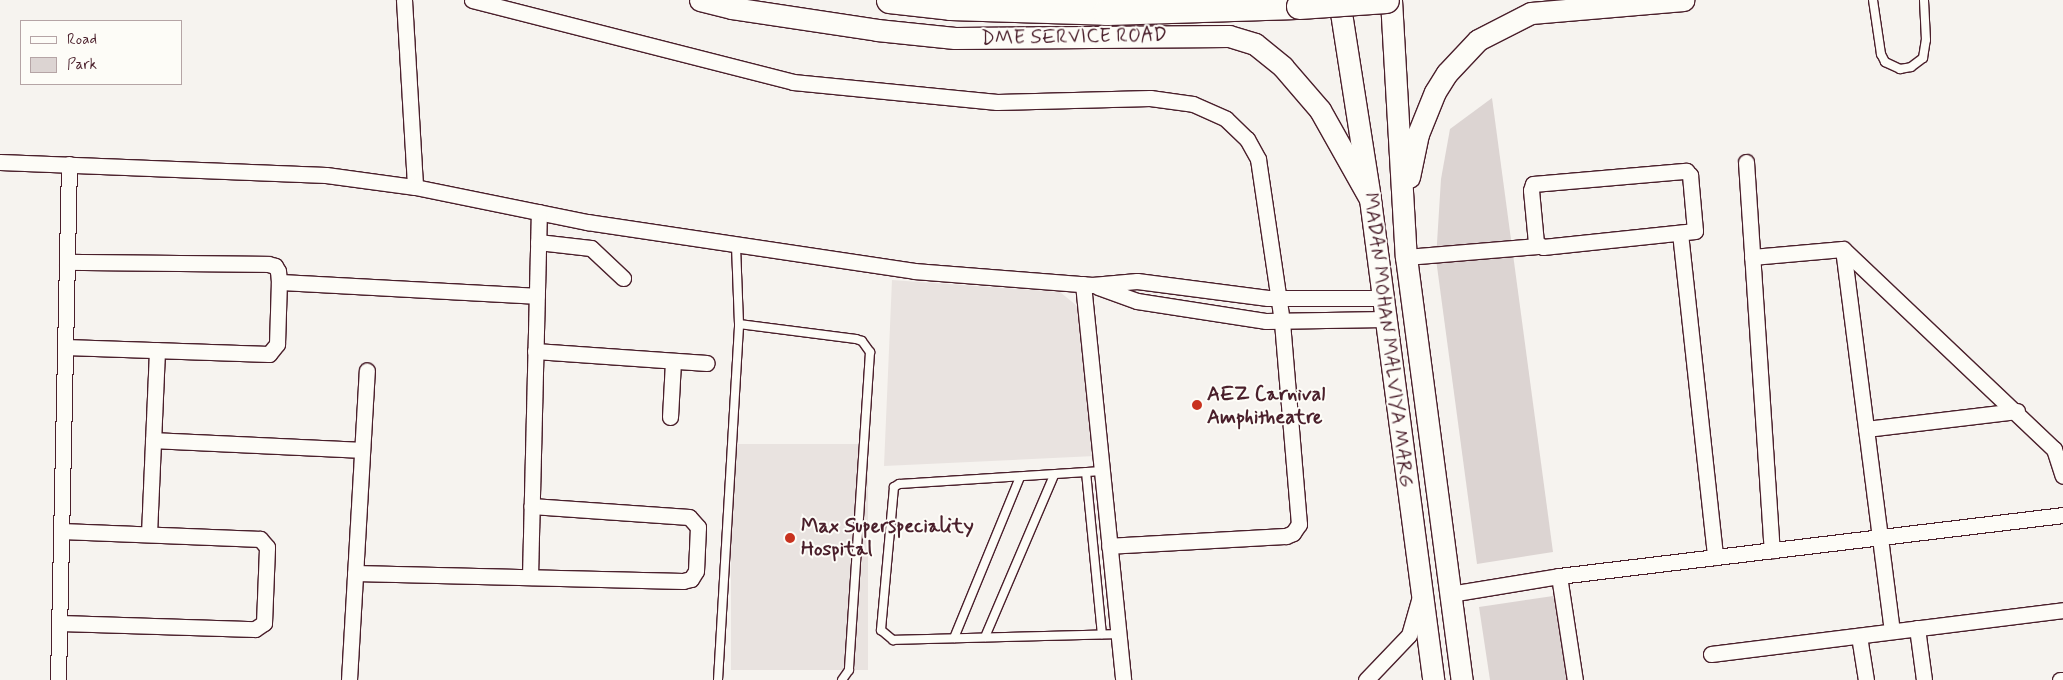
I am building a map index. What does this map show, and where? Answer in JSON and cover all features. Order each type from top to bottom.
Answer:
[{"type":"highway","points":[[889,0],[950,7],[1105,12],[1386,0]]},
{"type":"main road","name":"DME SERVICE ROAD","points":[[700,0],[732,8],[877,30],[955,38],[1229,36],[1255,44],[1283,67],[1320,110],[1370,199]]},
{"type":"main road","name":"MADAN MOHAN MALVIYA MARG","points":[[1339,0],[1370,199],[1433,680]]},
{"type":"main road","name":"MADAN MOHAN MALVIYA MARG","points":[[1391,0],[1406,257],[1462,680]]},
{"type":"main road","points":[[1403,206],[1418,134],[1435,92],[1446,73],[1478,40],[1532,13],[1683,0]]},
{"type":"street","points":[[404,0],[415,187]]},
{"type":"street","points":[[472,0],[793,82],[997,102],[1150,98],[1193,104],[1226,119],[1247,139],[1258,159],[1282,322],[1299,524],[1297,529],[1286,536],[1109,546]]},
{"type":"street","points":[[0,162],[326,175],[415,187],[539,212],[736,245],[914,271],[1088,285],[1137,281],[1384,308]]},
{"type":"street","points":[[1746,162],[1772,550]]},
{"type":"street","points":[[58,680],[69,164]]},
{"type":"street","points":[[1406,257],[1538,246],[1680,233],[1696,229],[1690,175],[1686,170],[1533,184],[1531,190],[1538,246]]},
{"type":"street","points":[[530,577],[539,212]]},
{"type":"street","points":[[1680,233],[1715,557]]},
{"type":"street","points":[[538,242],[591,248],[623,278]]},
{"type":"street","points":[[1752,257],[1843,249],[2017,411],[2054,448],[2063,476]]},
{"type":"street","points":[[1843,249],[1892,631]]},
{"type":"street","points":[[65,347],[269,354],[277,344],[279,282],[275,266],[268,264],[67,262]]},
{"type":"street","points":[[279,282],[537,296]]},
{"type":"street","points":[[1088,285],[1137,301],[1282,322],[1384,308]]},
{"type":"street","points":[[1088,285],[1102,471],[1123,680]]},
{"type":"street","points":[[149,534],[157,350]]},
{"type":"street","points":[[536,351],[707,364]]},
{"type":"street","points":[[670,417],[673,361]]},
{"type":"street","points":[[349,680],[367,370]]},
{"type":"street","points":[[1866,429],[2017,411]]},
{"type":"street","points":[[153,440],[362,450]]},
{"type":"street","points":[[355,572],[687,580],[696,571],[698,527],[692,518],[684,515],[531,506]]},
{"type":"street","points":[[1450,594],[1558,576],[1880,539],[2063,515]]},
{"type":"street","points":[[60,623],[255,629],[264,623],[267,547],[264,540],[62,531]]},
{"type":"street","points":[[1558,576],[1574,680]]},
{"type":"street","points":[[1366,680],[1409,636],[1421,593]]},
{"type":"street","points":[[1711,654],[2063,610]]},
{"type":"street","points":[[1917,628],[1924,680]]},
{"type":"street","points":[[1859,636],[1866,680]]},
{"type":"lane","points":[[1873,0],[1881,54],[1884,62],[1900,69],[1911,67],[1923,58],[1926,40],[1924,0]]},
{"type":"lane","points":[[718,680],[739,324],[736,245]]},
{"type":"lane","points":[[739,324],[856,339],[862,341],[870,352],[849,670],[842,680]]},
{"type":"lane","points":[[1102,471],[899,484],[892,491],[881,630],[893,640],[1118,634]]},
{"type":"lane","points":[[1086,472],[1102,634]]},
{"type":"lane","points":[[985,637],[1054,475]]},
{"type":"lane","points":[[954,638],[1020,476]]},
{"type":"lane","points":[[1097,583],[1113,581]]},
{"type":"shaded area","points":[[892,280],[1060,292],[1077,306],[1095,456],[884,466]]},
{"type":"shaded area","points":[[731,444],[868,444],[868,670],[731,670]]},
{"type":"green space","points":[[1492,98],[1553,552],[1477,564],[1436,259],[1441,179],[1450,129]]},
{"type":"green space","points":[[1560,595],[1571,680],[1490,680],[1479,607]]},
{"type":"place","name":"AEZ Carnival Amphitheatre","points":[[1197,405]]},
{"type":"place","name":"Max Superspeciality Hospital","points":[[790,538]]}]
